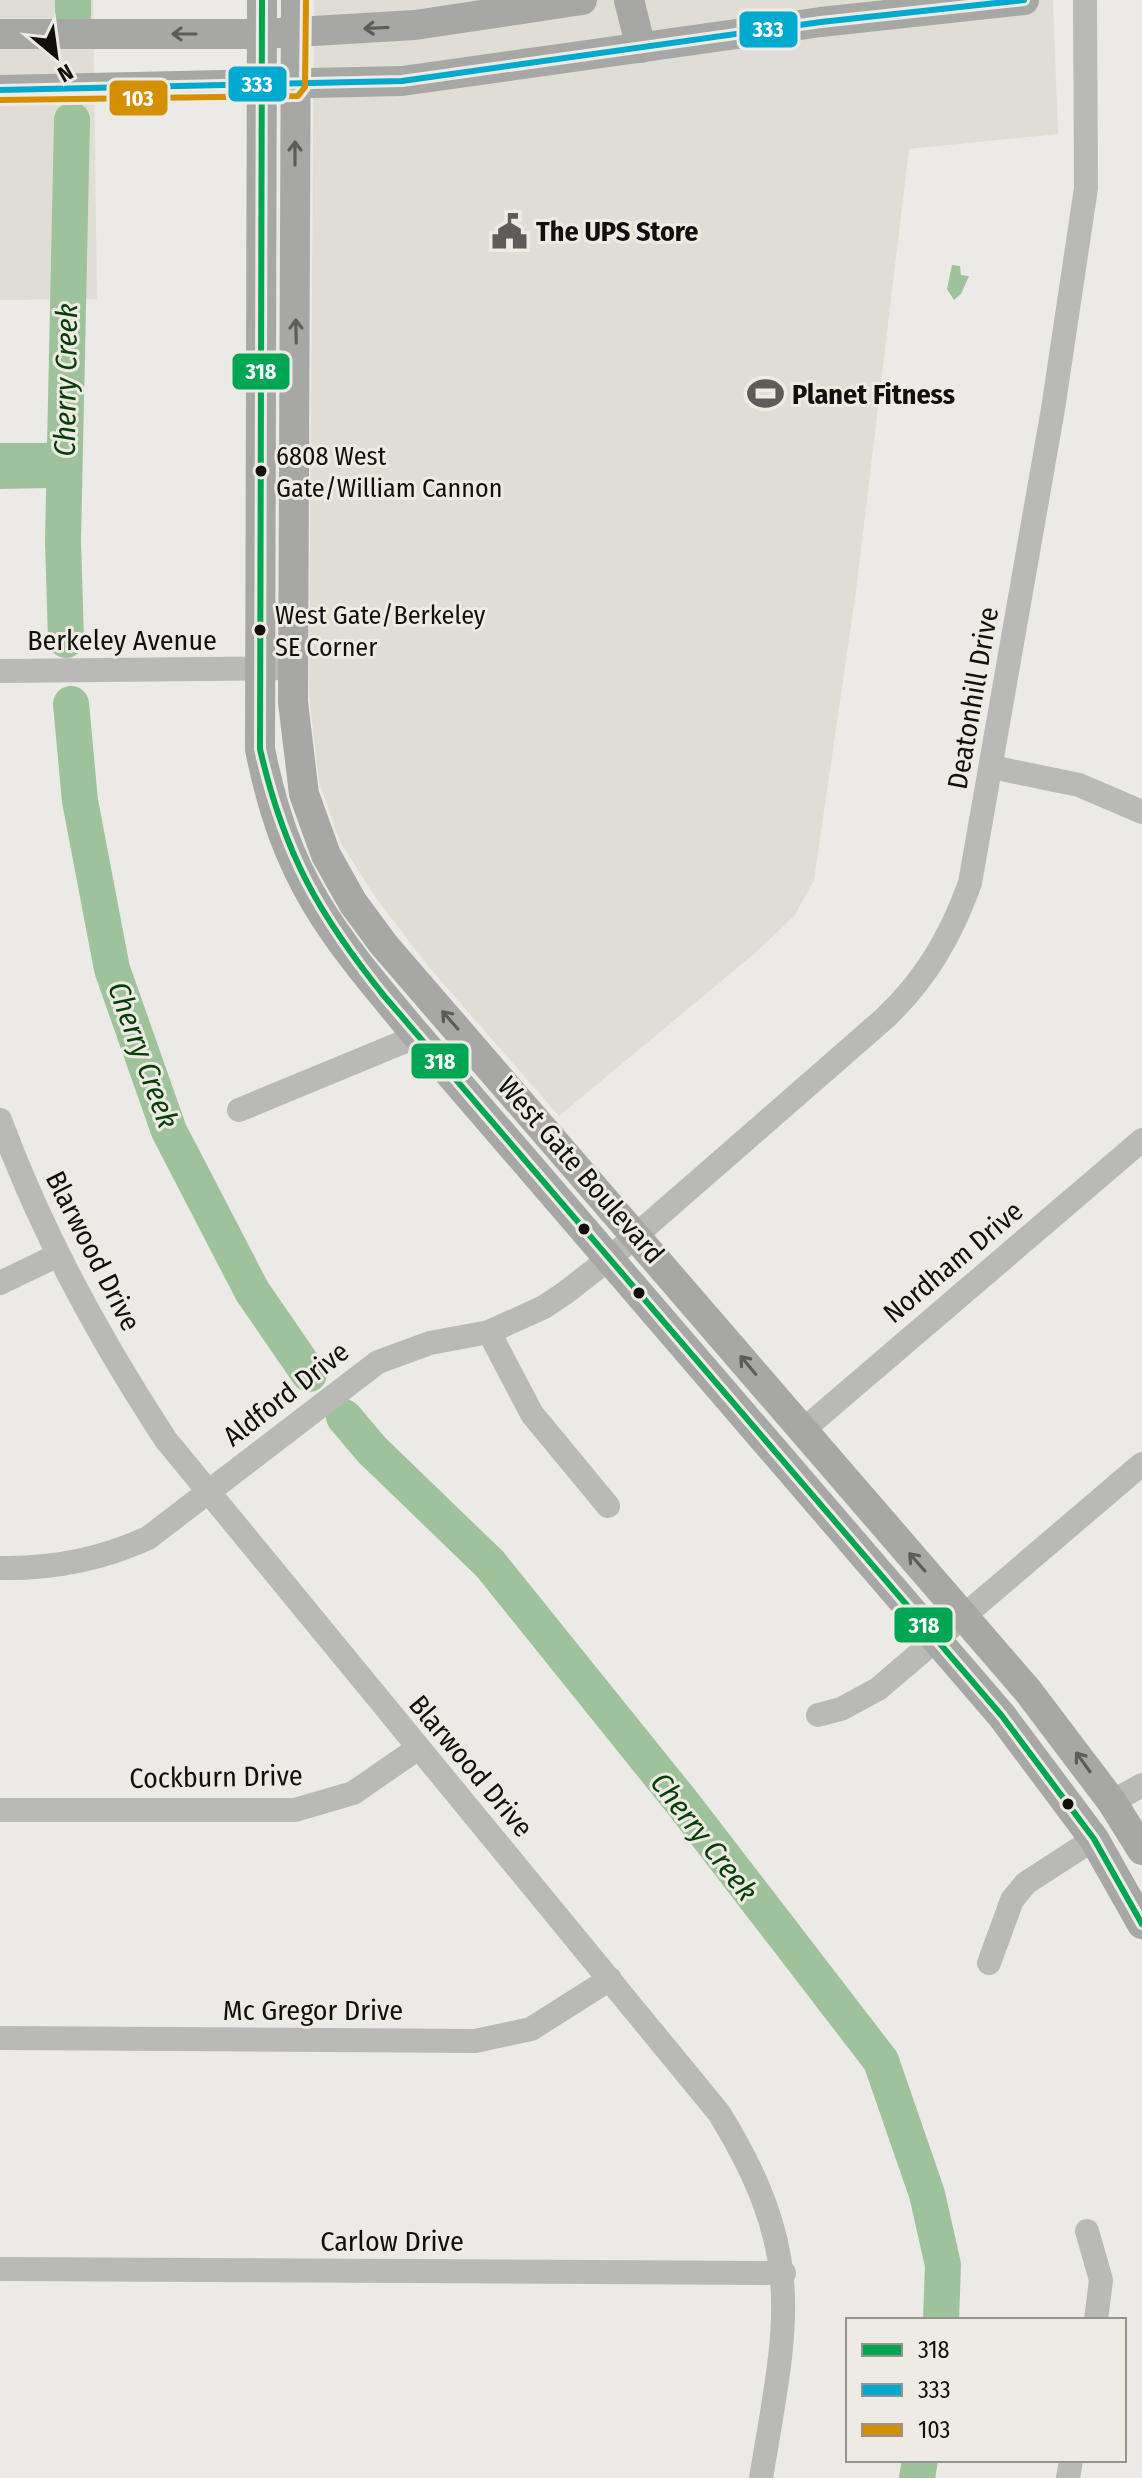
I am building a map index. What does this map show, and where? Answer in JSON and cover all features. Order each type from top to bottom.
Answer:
[{"type":"main road","name":"West Gate Boulevard","points":[[262,0],[258,440],[260,749],[269,796],[306,892],[338,942],[1040,1764],[1094,1839],[1142,1924]]},
{"type":"main road","name":"West Gate Boulevard","points":[[296,0],[297,437],[293,668],[304,794],[326,855],[353,903],[384,945],[965,1617],[1072,1747],[1142,1850]]},
{"type":"main road","points":[[0,34],[262,34],[415,25],[582,0]]},
{"type":"main road","points":[[629,0],[641,48]]},
{"type":"main road","points":[[0,90],[295,86],[402,81],[821,22],[1024,0]]},
{"type":"main road","points":[[258,440],[297,437]]},
{"type":"street","name":"Deatonhill Drive","points":[[610,1258],[885,1018],[926,974],[958,916],[970,883],[992,767],[1086,188],[1085,0]]},
{"type":"street","name":"Berkeley Avenue","points":[[0,671],[293,668]]},
{"type":"street","points":[[992,767],[1079,785],[1142,812]]},
{"type":"street","points":[[239,1110],[401,1043],[414,1032]]},
{"type":"street","name":"Blarwood Drive","points":[[0,1120],[56,1256],[141,1401],[207,1493],[610,1979],[719,2113],[741,2149],[774,2227],[784,2273],[784,2342],[761,2478]]},
{"type":"street","name":"Nordham Drive","points":[[803,1430],[1142,1140]]},
{"type":"street","points":[[0,1283],[56,1256]]},
{"type":"street","name":"Aldford Drive","points":[[0,1568],[38,1569],[119,1552],[172,1523],[355,1376],[378,1362],[430,1343],[489,1332],[544,1307],[610,1258]]},
{"type":"street","points":[[489,1332],[532,1414],[608,1506]]},
{"type":"street","points":[[818,1715],[841,1709],[869,1695],[965,1617],[1142,1464]]},
{"type":"street","name":"Cockburn Drive","points":[[0,1810],[295,1810],[353,1793],[417,1749]]},
{"type":"street","points":[[1112,1802],[1142,1785]]},
{"type":"street","points":[[989,1963],[1012,1900],[1026,1883],[1094,1839]]},
{"type":"street","name":"Mc Gregor Drive","points":[[0,2038],[475,2041],[531,2029],[610,1979]]},
{"type":"street","points":[[1087,2231],[1101,2280],[1096,2318]]},
{"type":"street","name":"Carlow Drive","points":[[0,2269],[784,2273]]},
{"type":"shaded area","points":[[0,0],[93,0],[97,299],[0,300]]},
{"type":"shaded area","points":[[314,0],[1053,0],[1058,134],[909,149],[856,591],[814,880],[795,915],[754,954],[559,1116],[428,966],[376,898],[340,842],[319,782],[309,696]]},
{"type":"shaded area","points":[[952,265],[960,266],[961,275],[969,276],[961,294],[954,300],[947,289]]},
{"type":"shaded area","points":[[0,443],[50,443],[50,488],[0,489]]},
{"type":"waterway","name":"Cherry Creek","points":[[73,0],[73,14]]},
{"type":"waterway","name":"Cherry Creek","points":[[66,640],[63,541],[72,120]]},
{"type":"waterway","name":"Cherry Creek","points":[[71,704],[80,801],[112,969],[169,1131],[252,1291],[309,1374]]},
{"type":"waterway","name":"Cherry Creek","points":[[344,1417],[372,1450],[490,1564],[684,1805],[881,2061],[927,2194],[943,2265],[941,2318]]},
{"type":"waterway","name":"Cherry Creek","points":[[917,2478],[920,2462]]},
{"type":"transit line","name":"318","points":[[262,0],[260,749],[292,851],[322,909],[385,997],[1002,1716],[1094,1839],[1142,1924]]},
{"type":"transit line","name":"103","points":[[0,100],[298,96],[305,87],[306,0]]},
{"type":"transit line","name":"333","points":[[0,90],[402,81],[821,22],[1024,0]]},
{"type":"place","name":"The UPS Store","points":[[510,231]]},
{"type":"place","name":"Planet Fitness","points":[[766,394]]},
{"type":"place","name":"6808 West Gate/William Cannon","points":[[261,471]]},
{"type":"place","name":"West Gate/Berkeley SE Corner","points":[[260,630]]}]
